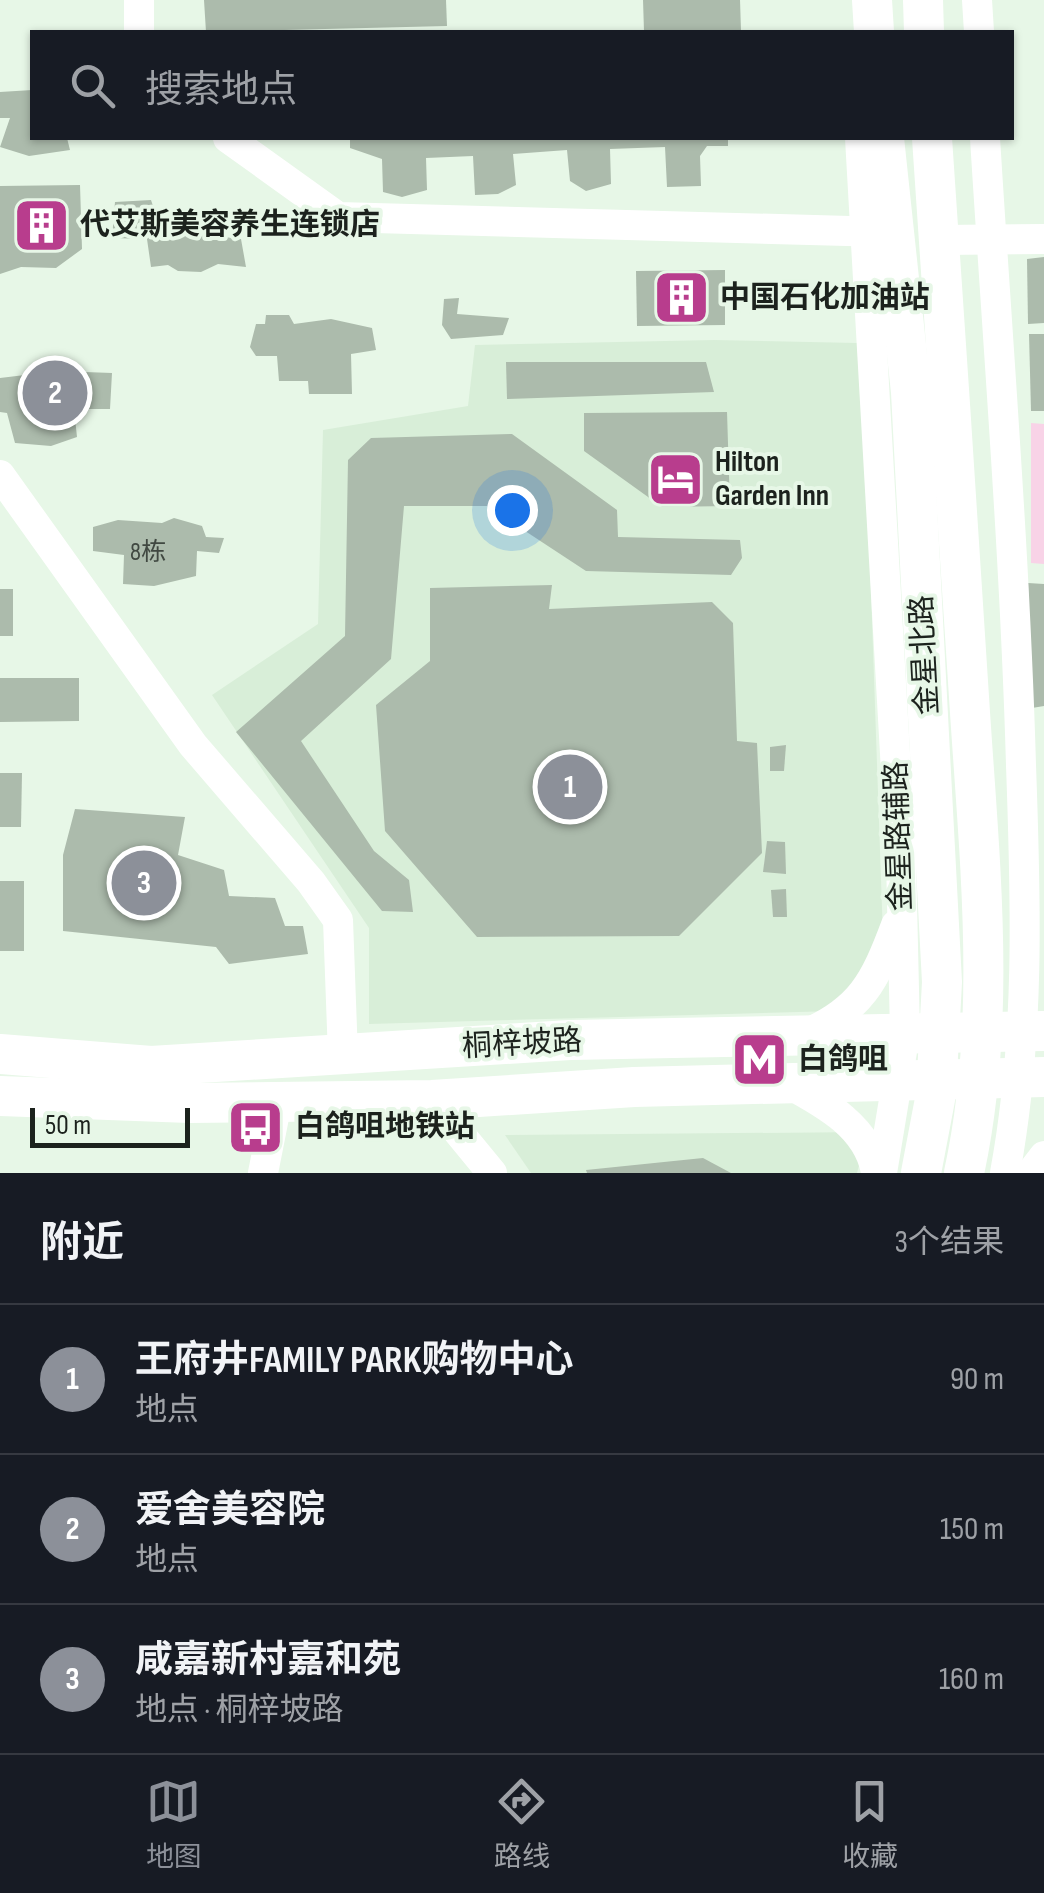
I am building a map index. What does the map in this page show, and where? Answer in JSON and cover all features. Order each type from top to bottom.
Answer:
[{"type":"main road","points":[[872,0],[874,30]]},
{"type":"main road","points":[[923,0],[924,30]]},
{"type":"main road","name":"金星北路","points":[[884,140],[879,232],[911,392],[935,825],[919,1079],[921,1173]]},
{"type":"main road","name":"金星北路","points":[[932,140],[979,859],[1017,1031],[1015,1077],[964,1173]]},
{"type":"main road","name":"桐梓坡路","points":[[0,1054],[151,1066],[570,1040],[1017,1031]]},
{"type":"main road","name":"桐梓坡路","points":[[0,1096],[277,1102],[432,1100],[784,1082],[1015,1077]]},
{"type":"street","points":[[139,0],[139,30]]},
{"type":"street","points":[[853,0],[855,30]]},
{"type":"street","points":[[977,0],[979,30]]},
{"type":"street","points":[[231,140],[338,216],[879,232]]},
{"type":"street","name":"金星路辅路","points":[[860,140],[879,232],[902,908],[923,1033]]},
{"type":"street","points":[[985,140],[1018,662],[1025,879],[1017,1031]]},
{"type":"street","points":[[940,240],[1044,239]]},
{"type":"street","points":[[0,475],[193,745],[311,882],[338,920],[342,1056]]},
{"type":"street","points":[[1025,879],[1044,913]]},
{"type":"street","points":[[802,1035],[830,1023],[859,1002],[881,965],[902,908]]},
{"type":"street","points":[[1005,1173],[1015,1077]]},
{"type":"street","points":[[879,1173],[919,1079]]},
{"type":"street","points":[[784,1082],[840,1117],[859,1136],[879,1173]]},
{"type":"street","points":[[432,1100],[492,1173]]},
{"type":"street","points":[[262,1173],[277,1102]]},
{"type":"street","points":[[1031,1173],[1044,1156]]},
{"type":"shaded area","points":[[714,340],[857,343],[868,504],[883,937],[835,1011],[369,1024],[369,928],[212,695],[318,624],[323,430],[468,406],[475,345]]},
{"type":"shaded area","points":[[1031,423],[1044,424],[1044,564],[1031,563]]},
{"type":"shaded area","points":[[868,1132],[857,1173],[531,1173],[505,1135]]},
{"type":"building","points":[[204,0],[446,0],[447,26],[206,30]]},
{"type":"building","points":[[643,0],[740,0],[741,30],[644,30]]},
{"type":"building","points":[[30,90],[30,140],[68,140],[70,150],[29,156],[0,147],[10,118],[0,118],[0,92]]},
{"type":"building","points":[[350,140],[728,140],[728,146],[707,146],[700,156],[701,186],[667,187],[665,147],[610,149],[611,184],[586,191],[570,181],[567,150],[513,154],[516,185],[498,194],[475,195],[473,156],[426,158],[427,190],[402,197],[383,192],[382,159],[350,148]]},
{"type":"building","name":"代艾斯美容养生连锁店","points":[[80,185],[82,249],[56,268],[21,267],[0,274],[0,186]]},
{"type":"building","points":[[151,200],[155,212],[184,212],[188,225],[198,227],[199,234],[241,239],[246,267],[218,264],[201,272],[178,271],[168,265],[151,267],[147,239],[112,238],[115,202]]},
{"type":"building","points":[[1044,257],[1044,323],[1028,324],[1027,259]]},
{"type":"building","name":"中国石化加油站","points":[[725,270],[725,325],[637,326],[636,271]]},
{"type":"building","points":[[459,298],[457,314],[509,318],[503,335],[451,339],[442,325],[444,299]]},
{"type":"building","points":[[266,315],[289,315],[294,324],[331,319],[372,328],[376,350],[351,354],[352,394],[309,394],[308,381],[279,381],[277,356],[256,356],[250,347],[256,324],[265,324]]},
{"type":"building","points":[[1029,334],[1044,334],[1044,411],[1031,411]]},
{"type":"building","points":[[506,362],[706,362],[714,392],[507,399]]},
{"type":"building","points":[[58,371],[112,373],[110,409],[74,409],[77,437],[51,446],[15,443],[7,413],[0,412],[0,378]]},
{"type":"building","name":"Hilton Garden Inn","points":[[727,412],[730,506],[662,507],[584,451],[584,413]]},
{"type":"building","points":[[512,434],[617,510],[618,537],[740,540],[742,558],[731,575],[586,571],[487,506],[404,506],[391,659],[301,741],[374,851],[409,880],[413,912],[382,911],[236,732],[345,636],[348,460],[371,438]]},
{"type":"building","points":[[174,518],[202,526],[206,537],[224,538],[219,553],[197,551],[196,576],[154,586],[123,584],[124,555],[93,551],[93,527],[118,520],[162,523]]},
{"type":"building","points":[[1028,583],[1044,584],[1044,706],[1032,708]]},
{"type":"building","points":[[552,585],[549,609],[712,602],[733,623],[737,741],[757,743],[762,853],[679,936],[477,937],[385,831],[376,705],[430,661],[430,588]]},
{"type":"building","points":[[0,589],[13,589],[13,636],[0,636]]},
{"type":"building","points":[[0,678],[79,678],[79,721],[0,722]]},
{"type":"building","points":[[786,745],[784,771],[770,771],[770,747]]},
{"type":"building","points":[[0,773],[22,773],[21,827],[0,827]]},
{"type":"building","points":[[75,809],[185,817],[178,855],[224,870],[229,896],[275,898],[285,926],[303,926],[308,954],[229,964],[216,947],[63,931],[63,855]]},
{"type":"building","points":[[767,841],[785,842],[786,874],[763,872]]},
{"type":"building","points":[[0,881],[24,881],[24,951],[0,951]]},
{"type":"building","points":[[786,889],[787,917],[773,917],[771,890]]},
{"type":"building","points":[[703,1158],[731,1173],[586,1170]]},
{"type":"place","name":"代艾斯美容养生连锁店","points":[[41,225]]},
{"type":"place","name":"中国石化加油站","points":[[681,298]]},
{"type":"place","name":"爱舍美容院","points":[[55,393]]},
{"type":"place","name":"Hilton Garden Inn","points":[[676,479]]},
{"type":"place","name":"王府井FAMILY PARK购物中心","points":[[570,787]]},
{"type":"place","name":"咸嘉新村嘉和苑","points":[[144,883]]},
{"type":"place","name":"白鸽咀","points":[[759,1060]]},
{"type":"place","name":"白鸽咀地铁站","points":[[256,1127]]}]
